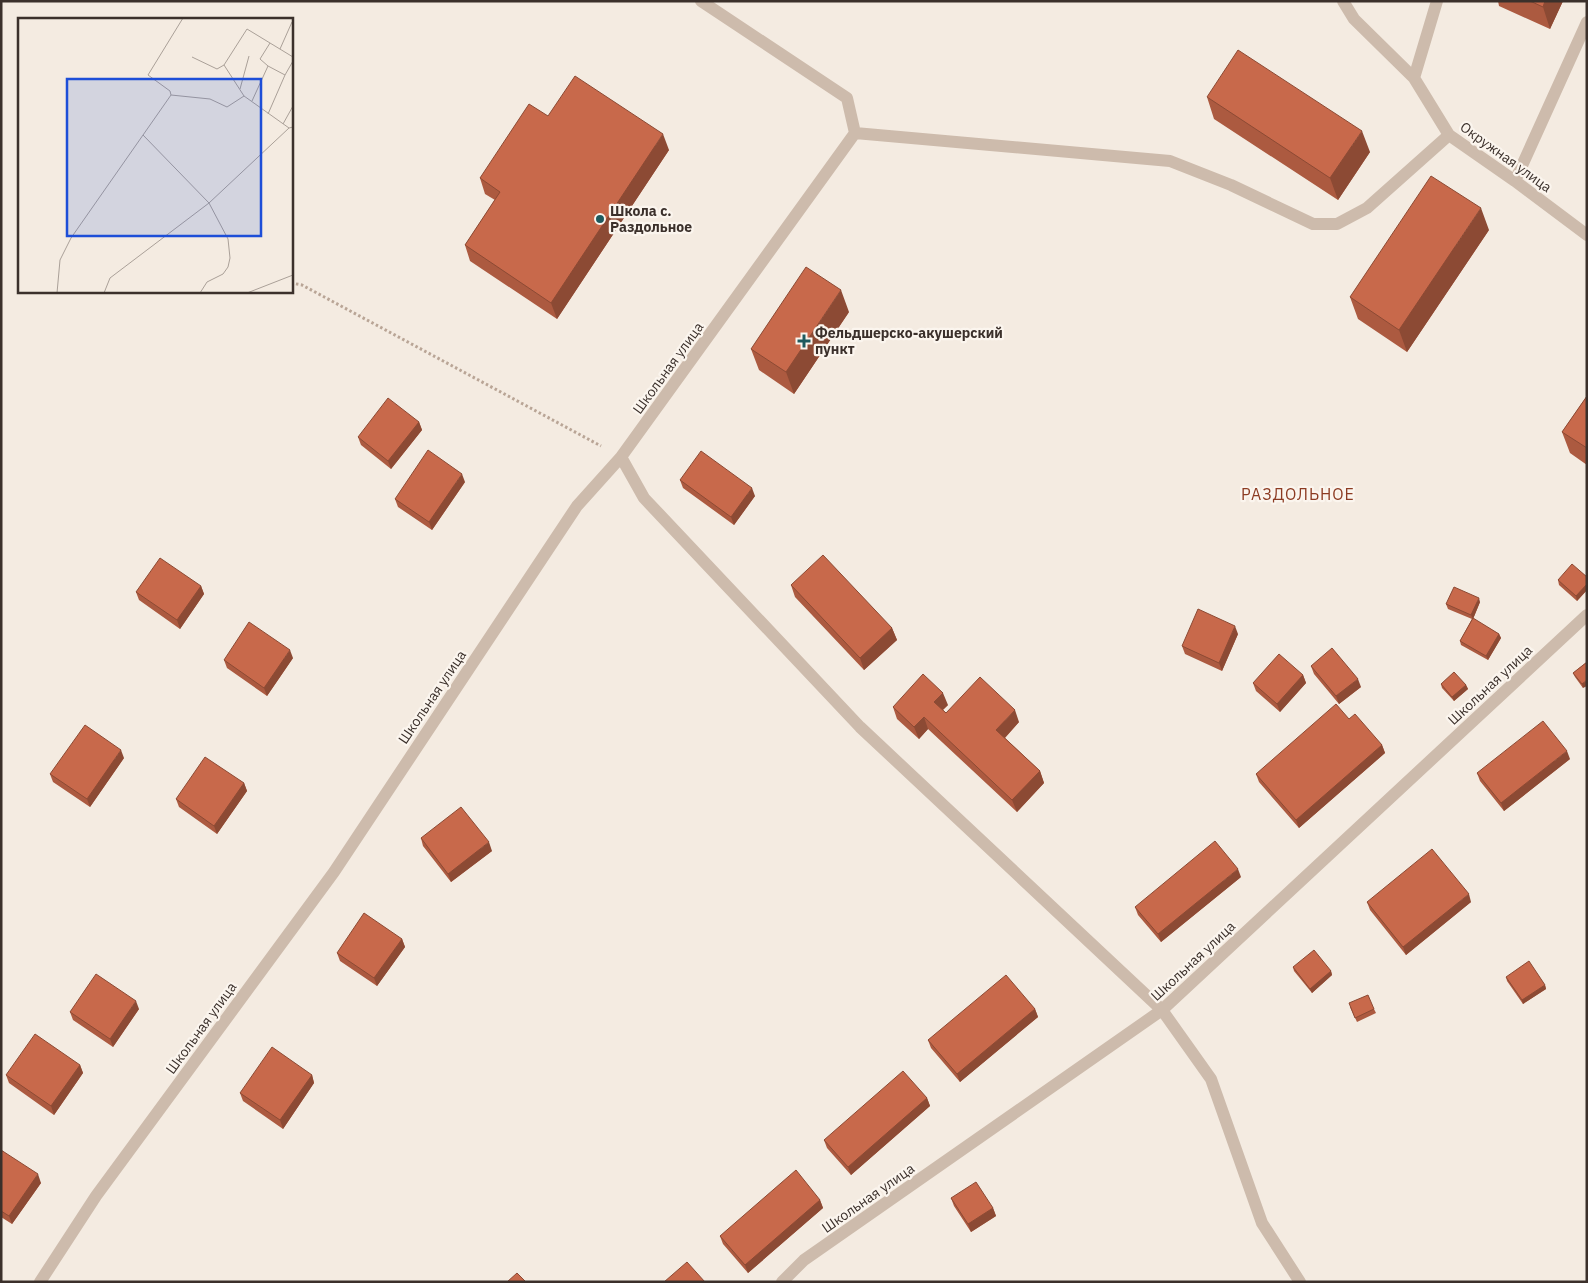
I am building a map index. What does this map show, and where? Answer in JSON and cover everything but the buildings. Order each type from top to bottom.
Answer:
[{"type":"street","points":[[701,1],[847,98],[855,133],[1170,161],[1231,185],[1313,224],[1337,224],[1367,208],[1449,135]]},
{"type":"street","name":"Окружная улица","points":[[1343,1],[1354,19],[1414,78],[1449,135],[1587,235]]},
{"type":"street","points":[[1414,78],[1437,1]]},
{"type":"street","points":[[1515,181],[1587,22]]},
{"type":"street","name":"Школьная улица","points":[[40,1282],[96,1196],[334,872],[577,506],[622,457],[855,133]]},
{"type":"street","points":[[622,457],[644,498],[860,727],[1162,1010],[1211,1079],[1262,1223],[1300,1282]]},
{"type":"street","name":"Школьная улица","points":[[782,1282],[804,1260],[1162,1010],[1587,615]]},
{"type":"path","points":[[292,283],[302,284],[622,457]]},
{"type":"place","name":"Школа с. Раздольное","points":[[600,219]]},
{"type":"place","name":"Фельдшерско-акушерский пункт","points":[[804,341]]},
{"type":"district","name":"РАЗДОЛЬНОЕ","points":[[1298,494]]}]
